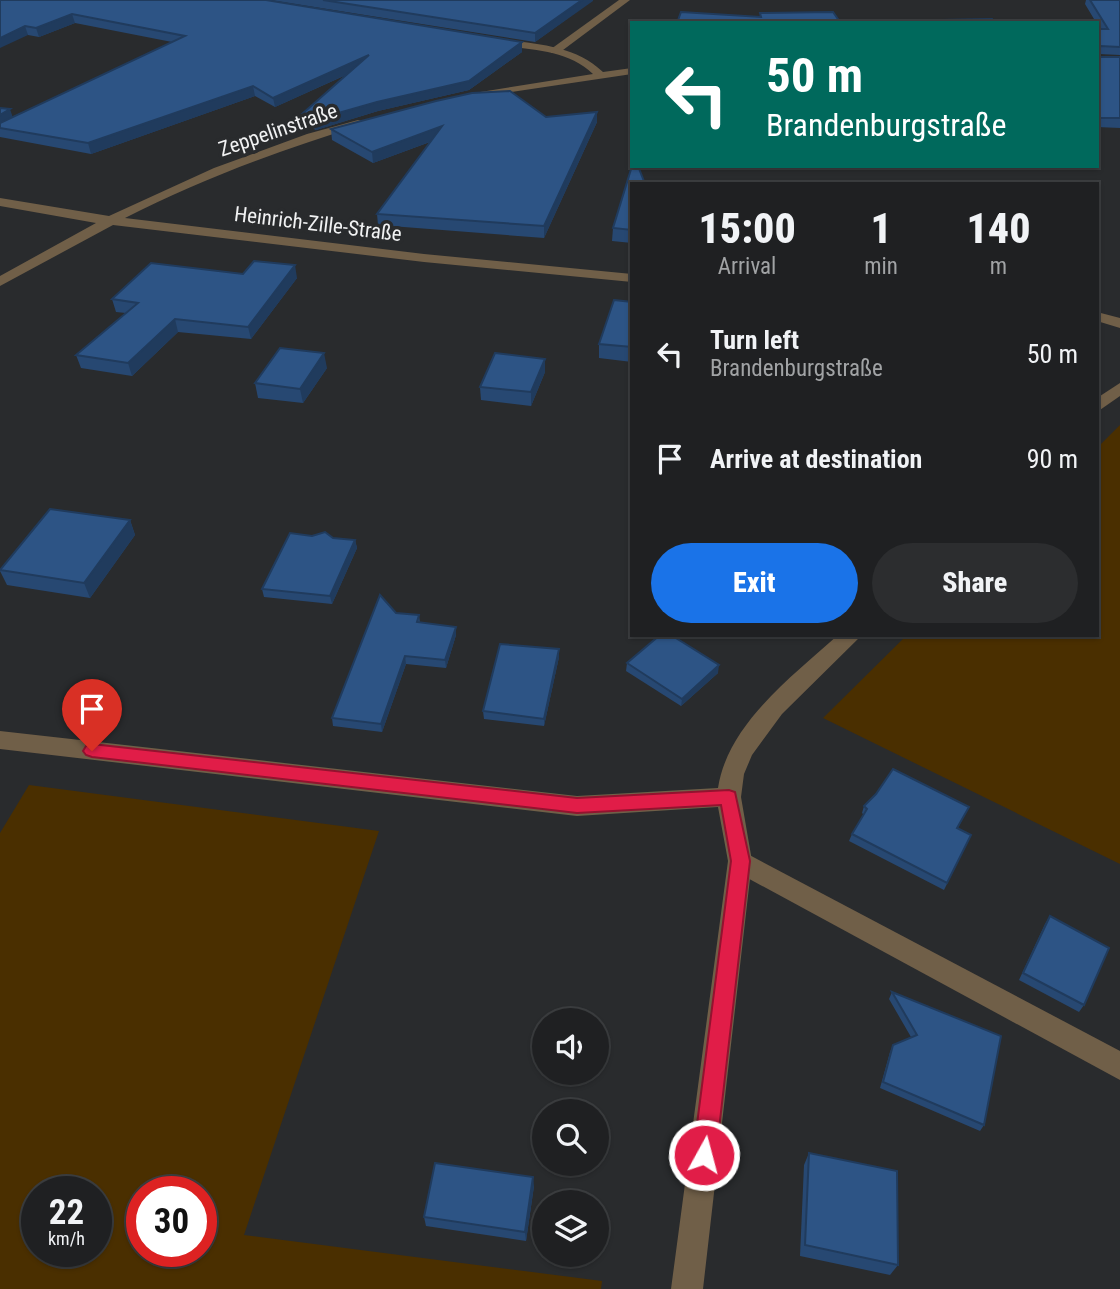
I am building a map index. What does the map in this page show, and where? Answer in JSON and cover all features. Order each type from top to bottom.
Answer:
[{"type":"street","points":[[555,51],[580,30],[625,0]]},
{"type":"street","points":[[486,40],[555,51],[585,61],[600,75]]},
{"type":"street","points":[[457,99],[630,71]]},
{"type":"street","name":"Zeppelinstraße","points":[[0,282],[109,220],[226,167],[370,120]]},
{"type":"street","name":"Heinrich-Zille-Straße","points":[[0,202],[109,220],[424,258],[630,278]]},
{"type":"street","points":[[1099,317],[1120,323]]},
{"type":"street","points":[[1099,405],[1120,388]]},
{"type":"street","points":[[687,1289],[740,861],[729,797],[732,768],[744,744],[792,691],[850,637]]},
{"type":"street","points":[[0,740],[577,806],[729,797]]},
{"type":"street","points":[[740,861],[1120,1066]]},
{"type":"shaded area","points":[[1120,425],[1120,864],[823,718],[905,637],[1099,637],[1099,446]]},
{"type":"shaded area","points":[[29,785],[379,831],[244,1235],[602,1281],[601,1289],[0,1289],[0,833]]},
{"type":"building","points":[[0,0],[266,0],[522,42],[469,81],[314,120],[302,114],[369,55],[273,98],[253,86],[88,143],[0,128],[0,123],[185,36],[72,14],[36,28],[25,26],[0,38]]},
{"type":"building","points":[[323,0],[582,0],[535,33]]},
{"type":"building","points":[[1090,0],[1120,0],[1120,47],[1099,47],[1099,29],[1108,29]]},
{"type":"building","points":[[681,12],[761,17],[760,13],[833,12],[839,21],[678,21]]},
{"type":"building","points":[[992,19],[994,21],[891,21]]},
{"type":"building","points":[[1099,54],[1100,57],[1120,57],[1120,118],[1099,118]]},
{"type":"building","points":[[510,91],[546,117],[597,112],[544,226],[377,214],[442,126],[372,152],[331,129],[472,93]]},
{"type":"building","points":[[0,108],[10,109],[0,115]]},
{"type":"building","points":[[631,168],[639,168],[644,182],[630,182],[630,230],[613,228]]},
{"type":"building","points":[[254,261],[295,265],[248,327],[175,319],[128,363],[76,355],[138,303],[112,299],[151,263],[243,274]]},
{"type":"building","points":[[614,300],[630,302],[630,347],[599,344]]},
{"type":"building","points":[[280,348],[324,353],[300,389],[255,383]]},
{"type":"building","points":[[495,353],[545,359],[531,392],[480,387]]},
{"type":"building","points":[[50,509],[130,520],[84,583],[0,570]]},
{"type":"building","points":[[325,532],[333,538],[355,540],[330,596],[262,589],[290,533],[312,536]]},
{"type":"building","points":[[380,595],[396,613],[419,615],[417,622],[456,627],[445,660],[405,656],[381,724],[332,718]]},
{"type":"building","points":[[658,637],[674,637],[719,665],[682,699],[627,663]]},
{"type":"building","points":[[500,644],[559,649],[544,719],[483,711]]},
{"type":"building","points":[[893,769],[969,807],[957,828],[971,835],[947,883],[852,834],[867,809],[864,806]]},
{"type":"building","points":[[1050,916],[1109,948],[1084,1005],[1023,973]]},
{"type":"building","points":[[892,992],[1001,1036],[984,1125],[883,1082],[893,1045],[917,1035]]},
{"type":"building","points":[[809,1153],[897,1171],[898,1265],[805,1245]]},
{"type":"building","points":[[435,1163],[533,1177],[525,1232],[424,1217]]},
{"type":"route","points":[[92,751],[577,806],[729,797],[740,861],[704,1155]]}]
